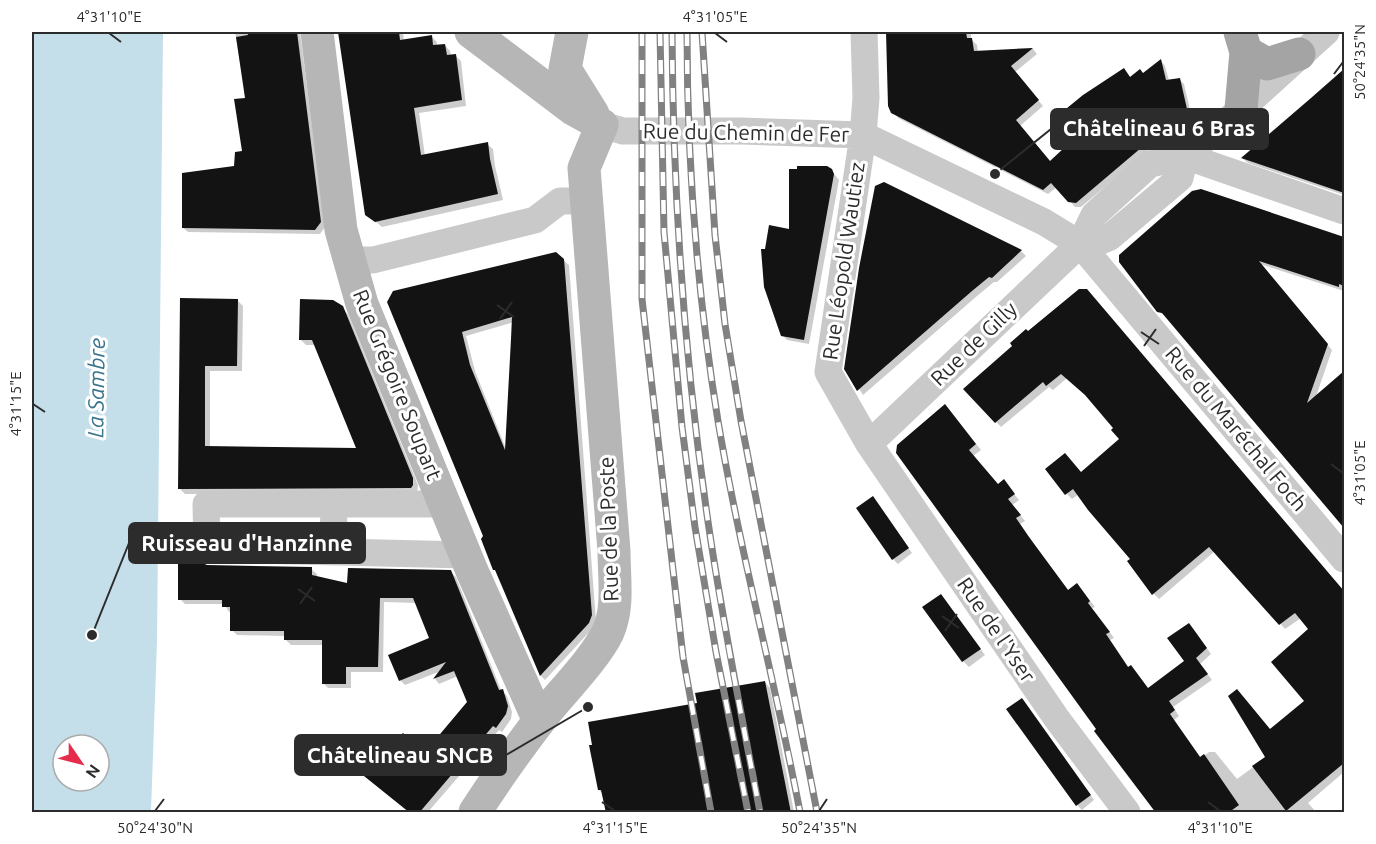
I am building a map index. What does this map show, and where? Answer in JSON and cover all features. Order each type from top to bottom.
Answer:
[{"type":"main road","points":[[1243,42],[1267,64],[1299,54]]},
{"type":"main road","points":[[1241,109],[1243,42]]},
{"type":"street","name":"Rue Grégoire Soupart","points":[[317,32],[340,230],[362,304],[444,504],[539,721]]},
{"type":"street","points":[[471,32],[573,109],[612,128]]},
{"type":"street","points":[[572,32],[565,69],[582,99],[612,128]]},
{"type":"street","name":"Rue Léopold Wautiez","points":[[864,32],[866,98],[863,135],[828,372],[869,444]]},
{"type":"street","name":"Rue de Gilly","points":[[869,444],[1080,244],[1094,215],[1150,164],[1185,156],[1326,32]]},
{"type":"street","name":"Rue du Chemin de Fer","points":[[612,128],[863,135],[1044,222],[1080,244]]},
{"type":"street","name":"Rue de la Poste","points":[[475,813],[539,721],[590,659],[608,632],[615,604],[614,551],[584,168],[612,128]]},
{"type":"street","points":[[1185,156],[1344,211]]},
{"type":"street","points":[[350,260],[373,260],[535,220],[560,201],[587,201]]},
{"type":"street","name":"Rue du Maréchal Foch","points":[[1080,244],[1344,559]]},
{"type":"street","name":"Rue de l'Yser","points":[[869,444],[1057,719],[1127,813]]},
{"type":"street","points":[[444,504],[206,504],[207,549],[466,555]]},
{"type":"street","points":[[333,551],[334,504]]},
{"type":"water","name":"La Sambre","points":[[32,32],[163,32],[157,641],[151,812],[32,812]]},
{"type":"building","points":[[247,32],[297,32],[321,222],[315,230],[182,228],[182,173],[234,166],[235,152],[242,151],[234,99],[245,98],[236,37],[248,35]]},
{"type":"building","points":[[338,32],[399,32],[400,40],[432,35],[433,45],[445,44],[447,55],[456,54],[462,100],[414,108],[421,155],[488,142],[498,194],[375,222],[365,215]]},
{"type":"building","points":[[886,32],[966,32],[967,38],[972,38],[974,51],[1033,48],[1011,66],[1039,100],[1016,120],[1050,161],[1079,134],[1061,113],[1083,95],[1124,68],[1130,77],[1140,69],[1143,73],[1161,59],[1166,80],[1180,78],[1187,109],[1076,203],[1068,202],[1051,183],[1043,190],[891,113],[888,106]]},
{"type":"building","points":[[1344,69],[1344,193],[1241,158],[1311,98]]},
{"type":"building","points":[[797,166],[827,166],[834,174],[804,340],[781,336],[764,287],[761,249],[765,249],[769,225],[789,229],[789,169],[797,169]]},
{"type":"building","points":[[884,182],[1022,250],[857,391],[844,369],[859,268],[875,186]]},
{"type":"building","points":[[1201,189],[1344,237],[1344,286],[1339,284],[1339,287],[1259,261],[1328,344],[1307,403],[1344,371],[1344,528],[1162,313],[1157,312],[1119,262],[1119,255],[1192,191]]},
{"type":"building","points":[[556,252],[564,259],[592,615],[589,623],[540,676],[495,570],[493,570],[481,539],[483,536],[387,302],[393,291]],"holes":[[[512,317],[505,450],[470,365],[462,332]]]},
{"type":"building","points":[[1079,289],[1087,289],[1344,591],[1344,763],[1286,811],[1252,766],[1265,757],[1228,696],[1237,689],[1270,729],[1304,701],[1271,662],[1308,629],[1295,613],[1279,625],[1209,547],[1152,595],[1127,561],[1130,559],[1073,489],[1065,495],[1045,469],[1065,453],[1081,472],[1119,439],[1111,430],[1113,428],[1085,395],[1061,374],[1046,386],[1043,382],[995,423],[963,389],[1012,346],[1010,343],[1026,329],[1028,331]]},
{"type":"building","points":[[180,298],[238,299],[237,366],[205,366],[205,446],[356,448],[312,340],[299,340],[300,299],[333,300],[343,306],[413,478],[411,488],[178,489]]},
{"type":"building","points":[[945,404],[976,444],[969,450],[998,484],[1004,479],[1015,494],[1008,499],[1021,515],[1016,518],[1029,537],[1068,590],[1077,583],[1090,601],[1088,603],[1110,632],[1106,634],[1128,667],[1131,665],[1148,688],[1184,661],[1167,638],[1189,623],[1207,648],[1196,658],[1208,674],[1169,701],[1175,710],[1170,714],[1200,757],[1204,754],[1239,805],[1228,813],[1156,813],[1094,731],[1096,729],[896,453],[897,445]]},
{"type":"building","points":[[873,496],[909,548],[892,560],[856,508]]},
{"type":"building","points":[[178,560],[196,560],[207,565],[312,567],[312,575],[347,583],[348,568],[451,570],[499,690],[503,689],[508,706],[506,714],[496,728],[493,726],[419,813],[410,813],[359,772],[403,733],[425,752],[467,702],[454,671],[433,679],[446,662],[399,681],[388,655],[429,638],[413,598],[380,598],[378,667],[346,667],[346,684],[322,684],[322,640],[284,640],[284,631],[230,631],[230,607],[222,607],[222,600],[178,600]]},
{"type":"building","points":[[941,594],[981,649],[962,662],[922,607]]},
{"type":"building","points":[[765,681],[791,813],[606,813],[601,790],[598,790],[589,745],[592,745],[588,722],[697,703],[695,693]]},
{"type":"building","points":[[1022,698],[1091,795],[1076,806],[1006,709]]},
{"type":"railway","points":[[642,32],[642,299],[683,657],[711,812]]},
{"type":"railway","points":[[660,32],[664,232],[682,427],[695,527],[716,652],[748,812]]},
{"type":"railway","points":[[672,32],[675,158],[682,284],[701,473],[733,674],[760,812]]},
{"type":"railway","points":[[687,32],[691,178],[699,276],[711,373],[727,470],[800,812]]},
{"type":"railway","points":[[702,32],[715,235],[725,324],[741,421],[817,812]]},
{"type":"place","name":"Châtelineau 6 Bras","points":[[995,174]]},
{"type":"place","name":"Ruisseau d'Hanzinne","points":[[92,635]]},
{"type":"place","name":"Châtelineau SNCB","points":[[588,707]]}]
